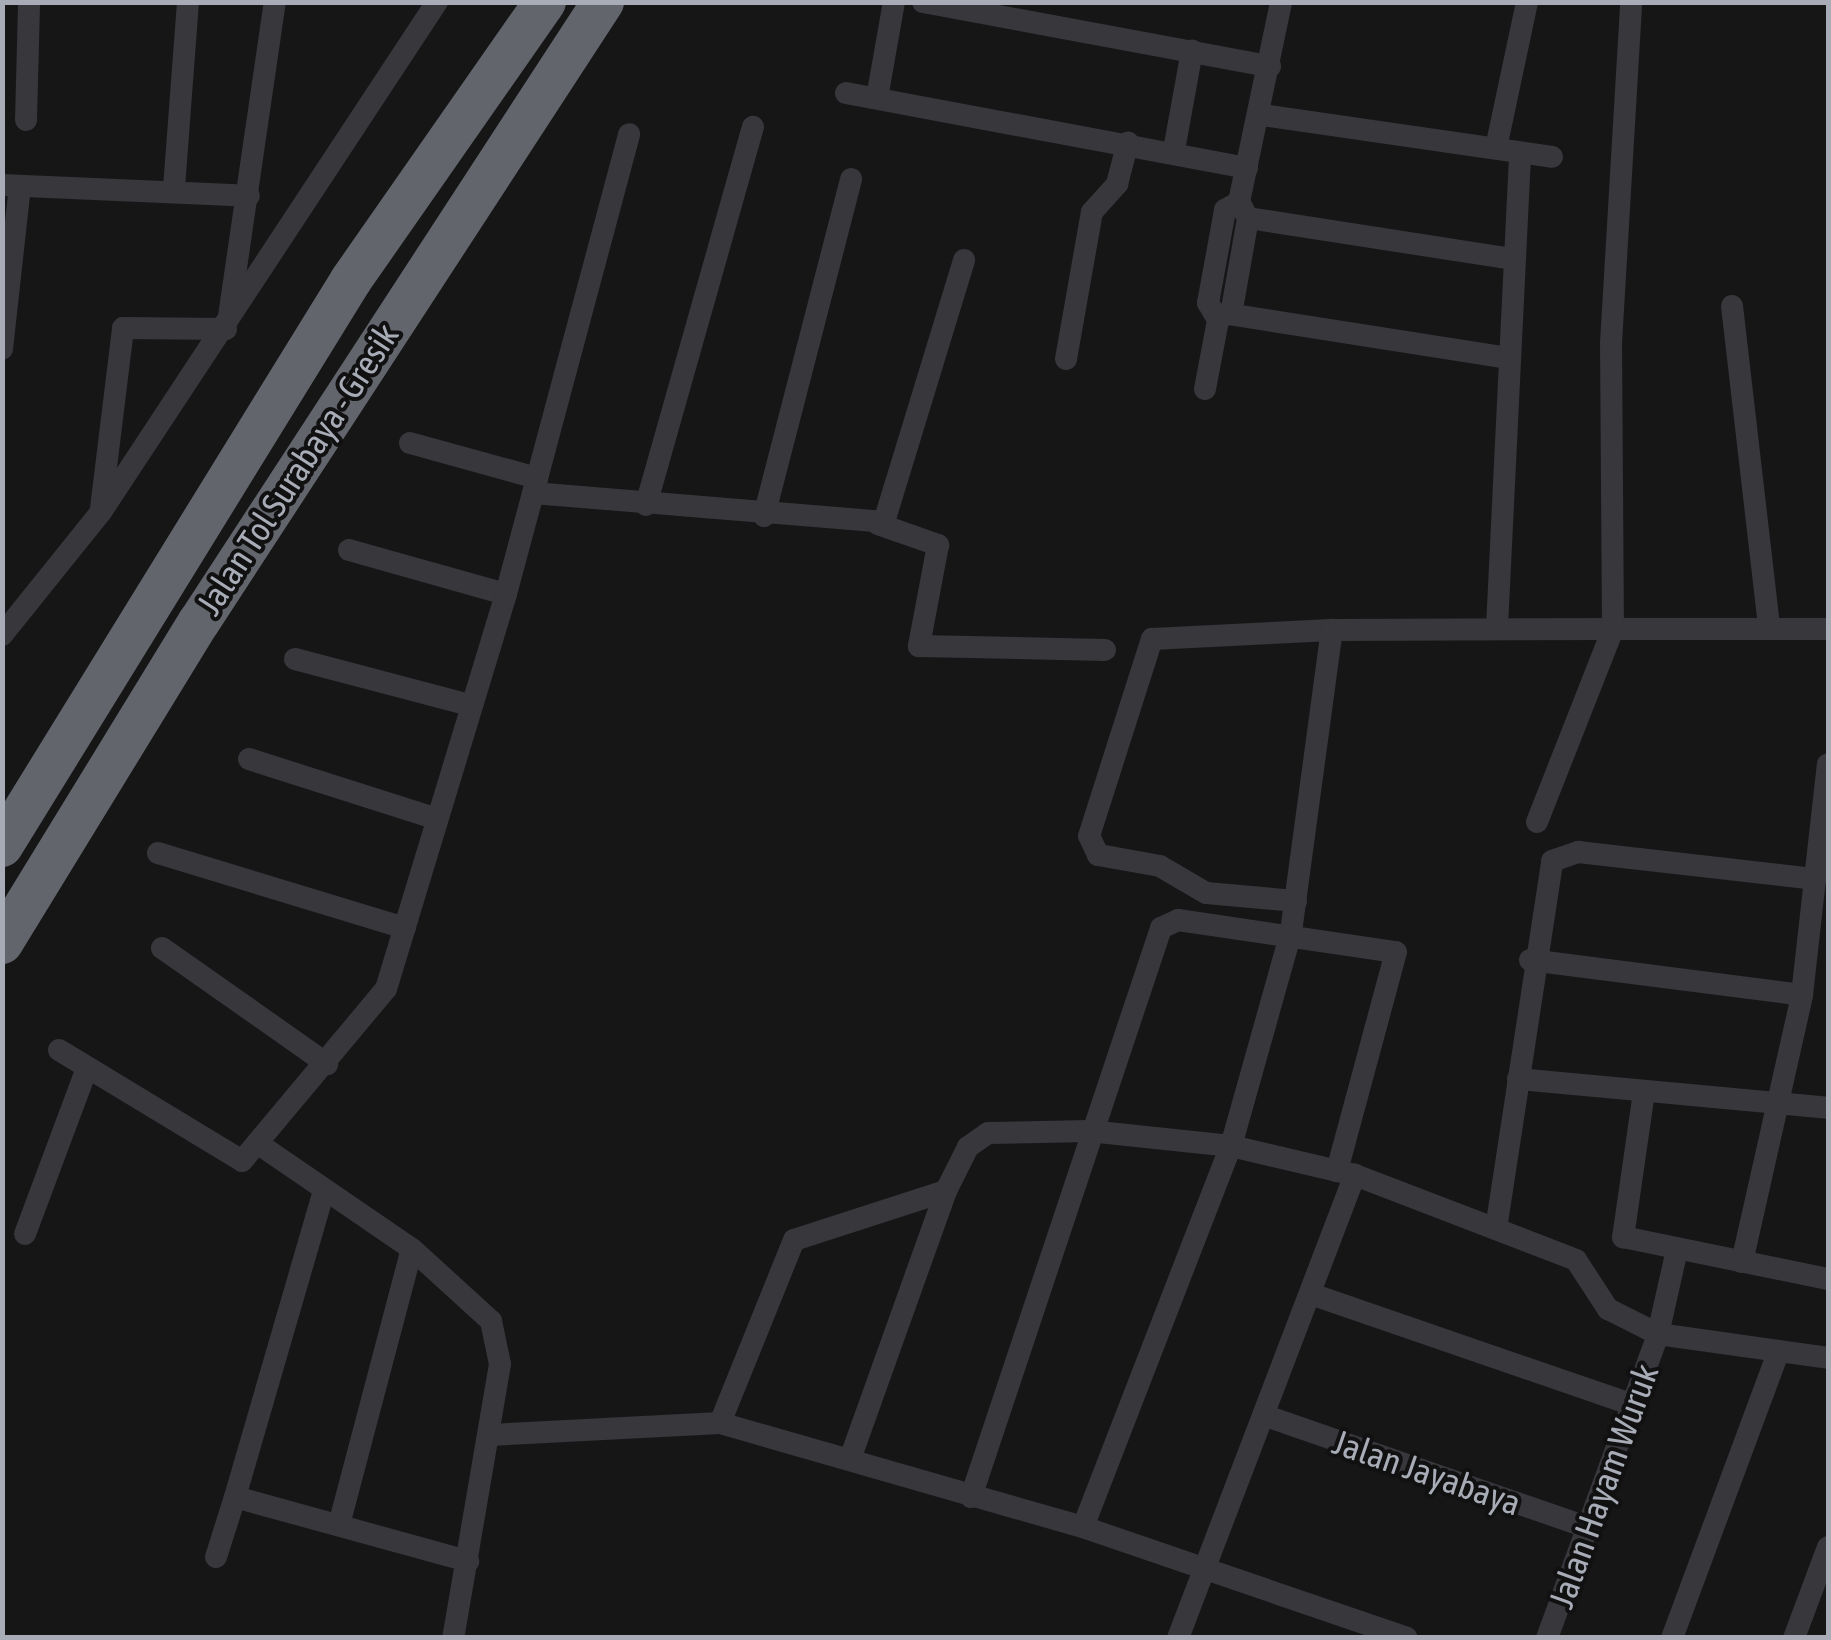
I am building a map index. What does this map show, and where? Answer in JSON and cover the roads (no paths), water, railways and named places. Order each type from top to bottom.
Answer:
[{"type":"highway","name":"Jalan Tol Surabaya - Gresik","points":[[2,846],[351,280],[545,2]]},
{"type":"highway","name":"Jalan Tol Surabaya - Gresik","points":[[2,943],[198,622],[603,2]]},
{"type":"street","points":[[26,120],[28,2]]},
{"type":"street","points":[[174,188],[188,2]]},
{"type":"street","points":[[227,326],[250,196],[275,2]]},
{"type":"street","points":[[2,634],[101,512],[437,2]]},
{"type":"street","points":[[877,98],[894,2]]},
{"type":"street","points":[[923,2],[1270,66]]},
{"type":"street","points":[[1205,388],[1223,317],[1244,210],[1247,168],[1262,114],[1281,2]]},
{"type":"street","points":[[1497,627],[1513,259],[1508,150],[1527,2]]},
{"type":"street","points":[[1538,822],[1613,629],[1611,343],[1632,2]]},
{"type":"street","points":[[1174,150],[1192,51]]},
{"type":"street","points":[[846,94],[1174,150],[1247,168]]},
{"type":"street","points":[[1262,114],[1552,158]]},
{"type":"street","points":[[646,504],[754,127]]},
{"type":"street","points":[[59,1050],[236,1159],[263,1147],[386,989],[406,928],[431,817],[506,594],[629,134]]},
{"type":"street","points":[[1066,359],[1092,212],[1116,184],[1128,142]]},
{"type":"street","points":[[764,516],[851,178]]},
{"type":"street","points":[[2,349],[11,185],[174,188],[250,196]]},
{"type":"street","points":[[1244,210],[1513,259]]},
{"type":"street","points":[[878,524],[893,512],[964,260]]},
{"type":"street","points":[[1732,306],[1768,626]]},
{"type":"street","points":[[1223,317],[1508,358]]},
{"type":"street","points":[[101,512],[123,328],[227,326]]},
{"type":"street","points":[[410,443],[535,485],[646,504],[878,524],[938,545],[919,646],[1105,650]]},
{"type":"street","points":[[349,550],[506,594]]},
{"type":"street","points":[[1296,902],[1206,893],[1160,866],[1098,854],[1089,836],[1152,638],[1497,627],[1828,629]]},
{"type":"street","points":[[1083,1527],[1231,1146],[1296,902],[1332,630]]},
{"type":"street","points":[[296,659],[469,706]]},
{"type":"street","points":[[249,759],[431,817]]},
{"type":"street","points":[[1742,1262],[1802,995],[1828,764]]},
{"type":"street","points":[[158,854],[406,928]]},
{"type":"street","points":[[1496,1229],[1518,1080],[1530,960],[1552,861],[1565,854],[1814,879]]},
{"type":"street","points":[[971,1496],[1089,1130],[1160,928],[1178,920],[1290,932],[1396,952],[1346,1173],[1311,1294],[1266,1416],[1200,1569],[1178,1638]]},
{"type":"street","points":[[162,948],[326,1064]]},
{"type":"street","points":[[1530,960],[1802,995]]},
{"type":"street","points":[[25,1234],[87,1068]]},
{"type":"street","points":[[1518,1080],[1828,1108]]},
{"type":"street","points":[[1644,1092],[1620,1232],[1677,1250],[1828,1279]]},
{"type":"street","points":[[850,1458],[946,1191],[968,1147],[988,1133],[1089,1130],[1231,1146],[1346,1173],[1576,1260],[1608,1309],[1658,1334],[1828,1358]]},
{"type":"street","points":[[263,1147],[323,1194],[412,1249],[491,1321],[500,1364],[454,1638]]},
{"type":"street","points":[[720,1423],[794,1240],[946,1191]]},
{"type":"street","points":[[216,1557],[323,1194]]},
{"type":"street","points":[[340,1521],[412,1249]]},
{"type":"street","name":"Jalan Hayam Wuruk","points":[[1547,1638],[1658,1334],[1677,1250]]},
{"type":"street","points":[[1311,1294],[1633,1405]]},
{"type":"street","points":[[1672,1638],[1779,1351]]},
{"type":"street","name":"Jalan Jayabaya","points":[[1266,1416],[1588,1528]]},
{"type":"street","points":[[490,1435],[720,1423],[1083,1527],[1407,1638]]},
{"type":"street","points":[[235,1497],[340,1521],[468,1562]]},
{"type":"street","points":[[1794,1638],[1828,1547]]}]
